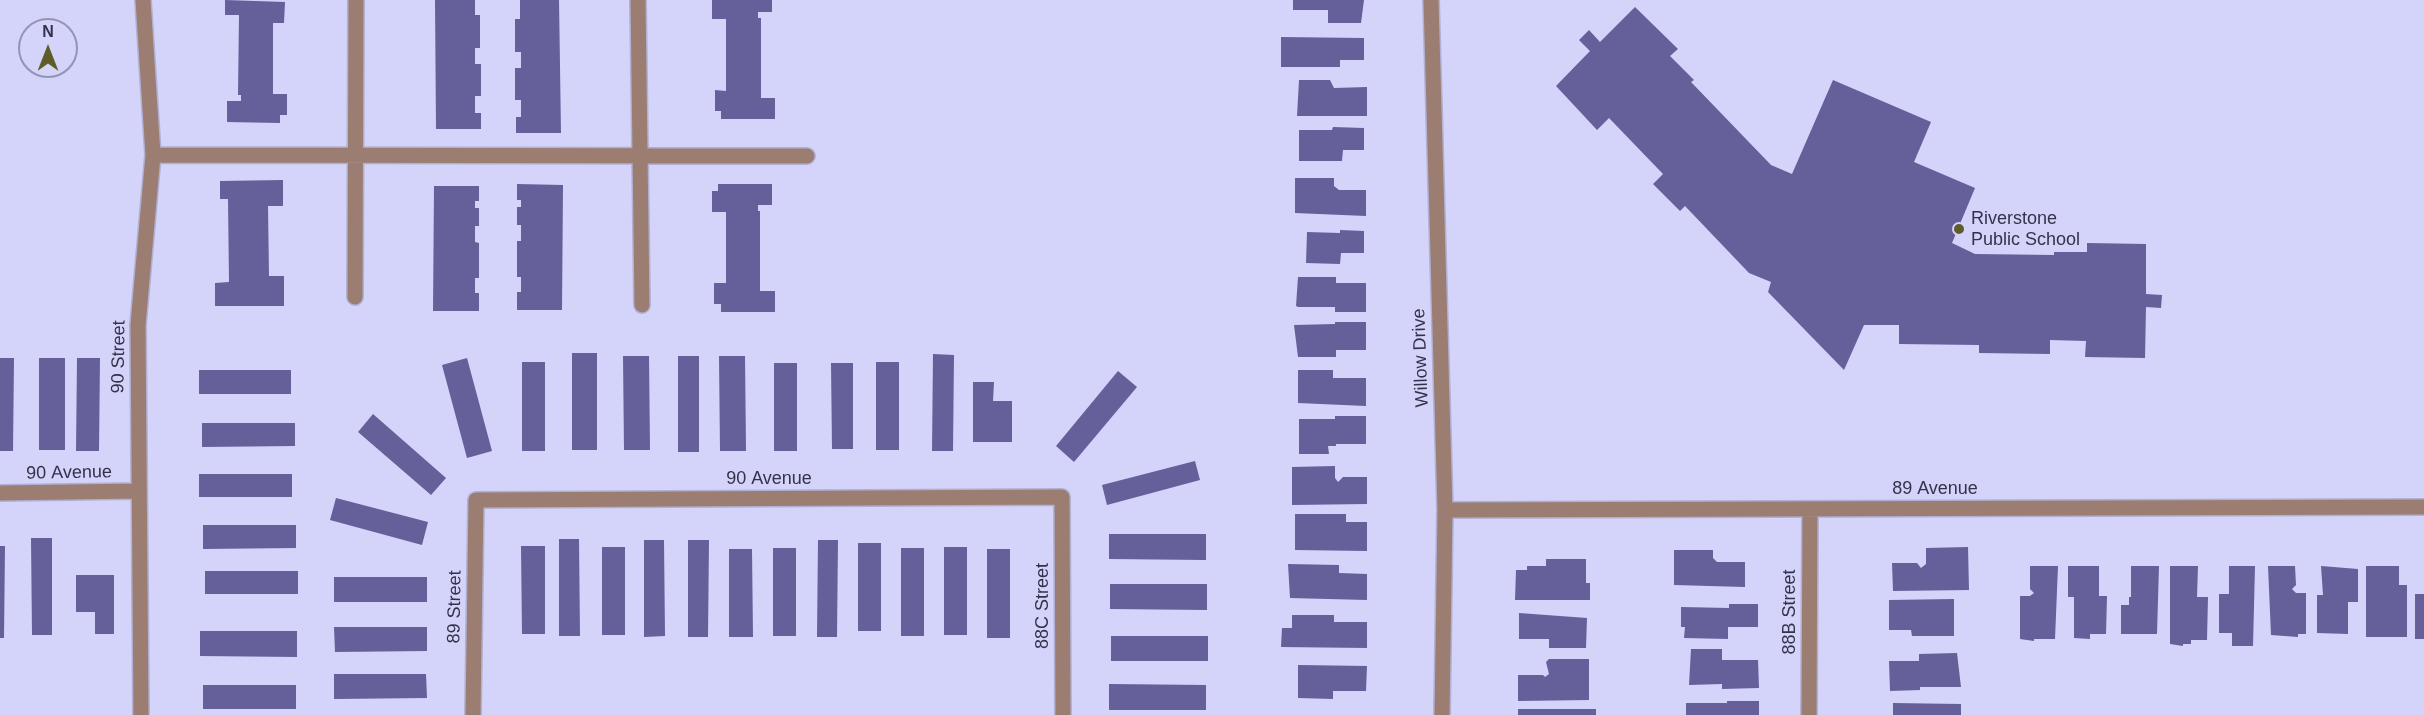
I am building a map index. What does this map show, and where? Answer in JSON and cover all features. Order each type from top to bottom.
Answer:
[{"type":"street","name":"90 Street","points":[[141,715],[138,326],[153,155],[143,0]]},
{"type":"street","points":[[355,297],[356,0]]},
{"type":"street","points":[[639,0],[642,305]]},
{"type":"street","name":"Willow Drive","points":[[1431,0],[1445,510],[1442,715]]},
{"type":"street","points":[[153,155],[807,156]]},
{"type":"street","name":"90 Avenue","points":[[0,493],[138,491]]},
{"type":"street","name":"90 Avenue","points":[[476,500],[1062,497]]},
{"type":"street","name":"88C Street","points":[[1062,497],[1064,715]]},
{"type":"street","name":"89 Street","points":[[473,715],[476,500]]},
{"type":"street","name":"89 Avenue","points":[[1445,510],[2424,507]]},
{"type":"street","name":"88B Street","points":[[1809,715],[1810,509]]},
{"type":"building","points":[[225,0],[285,2],[284,23],[273,23],[273,94],[287,94],[287,115],[280,115],[280,123],[227,122],[227,101],[241,101],[241,95],[238,95],[239,15],[225,15]]},
{"type":"building","points":[[435,0],[475,0],[475,15],[480,15],[480,48],[475,48],[475,64],[481,64],[481,96],[475,96],[475,113],[481,113],[481,129],[436,129]]},
{"type":"building","points":[[520,0],[559,0],[561,133],[516,133],[516,117],[521,117],[521,100],[515,100],[515,68],[521,68],[521,52],[515,52],[515,19],[520,19]]},
{"type":"building","points":[[712,0],[772,0],[772,12],[758,12],[758,18],[761,18],[761,98],[775,98],[775,119],[721,119],[721,111],[715,111],[715,90],[726,91],[726,19],[712,19]]},
{"type":"building","points":[[1293,0],[1364,0],[1361,23],[1328,23],[1328,10],[1293,10]]},
{"type":"building","points":[[1635,7],[1678,49],[1670,56],[1694,80],[1691,82],[1771,165],[1792,174],[1833,80],[1931,122],[1914,162],[1975,188],[1952,243],[1975,254],[2054,255],[2054,252],[2087,252],[2087,243],[2146,244],[2146,294],[2162,295],[2161,308],[2146,307],[2145,358],[2085,357],[2086,341],[2050,340],[2050,354],[1979,353],[1979,345],[1899,344],[1899,325],[1864,325],[1844,370],[1768,292],[1771,282],[1749,273],[1685,206],[1680,211],[1653,184],[1663,174],[1609,118],[1597,130],[1556,86],[1590,51],[1579,40],[1589,30],[1600,42]]},
{"type":"building","points":[[1281,37],[1364,38],[1364,60],[1340,60],[1340,67],[1281,67]]},
{"type":"building","points":[[1299,80],[1330,80],[1334,88],[1367,87],[1367,116],[1297,116]]},
{"type":"building","points":[[1333,127],[1364,128],[1364,150],[1343,150],[1342,161],[1299,161],[1299,130],[1332,130]]},
{"type":"building","points":[[1295,178],[1334,178],[1334,186],[1339,190],[1366,190],[1366,216],[1295,213]]},
{"type":"building","points":[[283,180],[283,206],[268,206],[269,276],[284,276],[284,306],[215,306],[215,283],[229,282],[228,199],[220,199],[220,181]]},
{"type":"building","points":[[517,184],[563,185],[562,310],[517,310],[517,292],[521,292],[521,277],[517,277],[517,241],[521,241],[521,225],[517,225],[517,207],[521,207],[521,200],[517,200]]},
{"type":"building","points":[[718,184],[772,184],[772,205],[758,205],[758,211],[760,211],[760,291],[775,291],[775,312],[721,312],[721,304],[714,304],[714,283],[726,283],[726,212],[712,212],[712,191],[718,191]]},
{"type":"building","points":[[434,186],[479,186],[479,201],[475,201],[475,208],[479,208],[479,226],[475,226],[475,242],[479,243],[479,278],[475,278],[475,293],[479,293],[479,311],[433,311]]},
{"type":"building","points":[[1340,230],[1364,231],[1364,253],[1341,253],[1340,264],[1306,263],[1307,232],[1340,233]]},
{"type":"building","points":[[1298,277],[1336,277],[1336,283],[1366,283],[1366,312],[1335,312],[1335,307],[1296,306]]},
{"type":"building","points":[[1335,322],[1366,322],[1366,350],[1336,350],[1336,357],[1298,357],[1294,325],[1335,324]]},
{"type":"building","points":[[572,353],[597,353],[597,450],[572,450]]},
{"type":"building","points":[[933,354],[954,355],[953,451],[932,451]]},
{"type":"building","points":[[623,356],[649,356],[650,450],[624,450]]},
{"type":"building","points":[[678,356],[699,356],[699,452],[678,452]]},
{"type":"building","points":[[719,356],[745,356],[746,451],[720,451]]},
{"type":"building","points":[[0,358],[14,358],[13,451],[0,451]]},
{"type":"building","points":[[39,358],[65,358],[65,450],[39,450]]},
{"type":"building","points":[[77,358],[100,358],[99,451],[76,451]]},
{"type":"building","points":[[467,358],[492,451],[467,458],[442,365]]},
{"type":"building","points":[[522,362],[545,362],[545,451],[522,451]]},
{"type":"building","points":[[876,362],[899,362],[899,450],[876,450]]},
{"type":"building","points":[[774,363],[797,363],[797,451],[774,451]]},
{"type":"building","points":[[831,363],[853,363],[853,449],[832,449]]},
{"type":"building","points":[[199,370],[291,370],[291,394],[199,394]]},
{"type":"building","points":[[1298,370],[1333,370],[1333,378],[1366,378],[1366,406],[1298,403]]},
{"type":"building","points":[[1118,371],[1137,387],[1074,462],[1056,446]]},
{"type":"building","points":[[973,382],[994,382],[993,401],[1012,401],[1012,442],[973,442]]},
{"type":"building","points":[[373,414],[446,478],[431,495],[358,432]]},
{"type":"building","points":[[1335,416],[1366,416],[1366,444],[1328,446],[1329,454],[1299,454],[1299,419],[1335,419]]},
{"type":"building","points":[[202,423],[295,423],[295,446],[202,447]]},
{"type":"building","points":[[1195,461],[1200,480],[1107,505],[1102,485]]},
{"type":"building","points":[[1335,466],[1335,478],[1338,482],[1343,477],[1367,477],[1367,504],[1292,505],[1292,467]]},
{"type":"building","points":[[199,474],[292,474],[292,497],[199,497]]},
{"type":"building","points":[[336,498],[428,522],[422,545],[330,520]]},
{"type":"building","points":[[1295,514],[1346,514],[1346,522],[1367,522],[1367,551],[1295,550]]},
{"type":"building","points":[[203,525],[296,525],[296,548],[203,549]]},
{"type":"building","points":[[1109,534],[1206,534],[1206,560],[1109,559]]},
{"type":"building","points":[[31,538],[52,538],[52,635],[32,635]]},
{"type":"building","points":[[559,539],[579,539],[580,636],[559,636]]},
{"type":"building","points":[[644,540],[664,540],[665,636],[644,637]]},
{"type":"building","points":[[688,540],[709,540],[708,637],[688,637]]},
{"type":"building","points":[[818,540],[838,540],[837,637],[817,637]]},
{"type":"building","points":[[858,543],[881,543],[881,631],[858,631]]},
{"type":"building","points":[[0,546],[5,546],[4,638],[0,638]]},
{"type":"building","points":[[521,546],[545,546],[545,634],[522,634]]},
{"type":"building","points":[[602,547],[625,547],[625,635],[602,635]]},
{"type":"building","points":[[944,547],[967,547],[967,635],[944,635]]},
{"type":"building","points":[[1968,547],[1969,590],[1893,591],[1892,563],[1917,563],[1921,568],[1926,564],[1926,548]]},
{"type":"building","points":[[773,548],[796,548],[796,636],[773,636]]},
{"type":"building","points":[[901,548],[924,548],[924,636],[901,636]]},
{"type":"building","points":[[729,549],[752,549],[753,637],[729,637]]},
{"type":"building","points":[[987,549],[1010,549],[1010,638],[987,638]]},
{"type":"building","points":[[1674,550],[1713,550],[1713,558],[1717,562],[1745,562],[1745,587],[1674,585]]},
{"type":"building","points":[[1546,559],[1586,559],[1586,583],[1590,583],[1590,600],[1515,600],[1516,570],[1527,570],[1527,566],[1546,566]]},
{"type":"building","points":[[1288,564],[1339,565],[1339,573],[1367,574],[1367,600],[1290,598]]},
{"type":"building","points":[[2030,566],[2058,566],[2055,639],[2034,639],[2034,641],[2020,639],[2020,596],[2030,596],[2034,593],[2030,589]]},
{"type":"building","points":[[2068,566],[2099,566],[2099,596],[2107,596],[2106,634],[2090,634],[2090,639],[2074,638],[2074,597],[2068,597]]},
{"type":"building","points":[[2131,566],[2159,566],[2157,634],[2121,634],[2121,605],[2129,605],[2129,597],[2131,597]]},
{"type":"building","points":[[2170,566],[2198,566],[2197,597],[2208,597],[2207,640],[2191,640],[2191,644],[2183,644],[2183,646],[2170,644]]},
{"type":"building","points":[[2229,566],[2255,566],[2253,646],[2232,646],[2232,633],[2219,633],[2219,594],[2229,594]]},
{"type":"building","points":[[2268,566],[2295,566],[2296,585],[2292,589],[2296,593],[2306,593],[2306,634],[2298,634],[2298,637],[2271,635]]},
{"type":"building","points":[[2321,566],[2358,569],[2358,602],[2348,602],[2348,634],[2317,633],[2317,595],[2323,595]]},
{"type":"building","points":[[2366,566],[2399,566],[2399,585],[2407,585],[2407,637],[2366,637]]},
{"type":"building","points":[[205,571],[298,571],[298,594],[205,594]]},
{"type":"building","points":[[76,575],[114,575],[114,634],[95,634],[95,612],[76,612]]},
{"type":"building","points":[[334,577],[427,577],[427,602],[334,602]]},
{"type":"building","points":[[1110,584],[1207,584],[1207,610],[1110,609]]},
{"type":"building","points":[[2415,594],[2424,594],[2424,639],[2415,639]]},
{"type":"building","points":[[1954,599],[1954,636],[1912,636],[1911,630],[1889,630],[1889,600]]},
{"type":"building","points":[[1729,604],[1758,604],[1758,627],[1728,627],[1728,639],[1684,638],[1685,627],[1681,627],[1681,607],[1729,608]]},
{"type":"building","points":[[1519,613],[1587,618],[1586,648],[1549,648],[1549,639],[1519,639]]},
{"type":"building","points":[[1292,615],[1334,615],[1334,622],[1367,622],[1367,648],[1281,647],[1282,628],[1292,628]]},
{"type":"building","points":[[334,627],[427,627],[427,651],[335,652]]},
{"type":"building","points":[[200,631],[297,631],[297,657],[200,656]]},
{"type":"building","points":[[1111,636],[1208,636],[1208,661],[1111,661]]},
{"type":"building","points":[[1691,649],[1722,649],[1722,660],[1758,660],[1759,688],[1722,689],[1722,684],[1689,685]]},
{"type":"building","points":[[1957,653],[1961,687],[1920,687],[1920,690],[1890,691],[1889,661],[1919,661],[1919,654]]},
{"type":"building","points":[[1549,659],[1589,659],[1589,700],[1518,701],[1518,675],[1543,675],[1545,677],[1549,674],[1546,662]]},
{"type":"building","points":[[1298,665],[1367,666],[1366,691],[1333,691],[1333,699],[1298,698]]},
{"type":"building","points":[[334,674],[426,674],[427,698],[334,699]]},
{"type":"building","points":[[1109,684],[1206,685],[1206,710],[1109,710]]},
{"type":"building","points":[[203,685],[296,685],[296,709],[203,709]]},
{"type":"building","points":[[1727,701],[1759,701],[1759,715],[1686,715],[1686,703],[1727,703]]},
{"type":"building","points":[[1893,703],[1961,704],[1961,715],[1893,715]]},
{"type":"building","points":[[1518,709],[1596,709],[1596,715],[1518,715]]},
{"type":"place","name":"Riverstone Public School","points":[[1959,229]]}]
